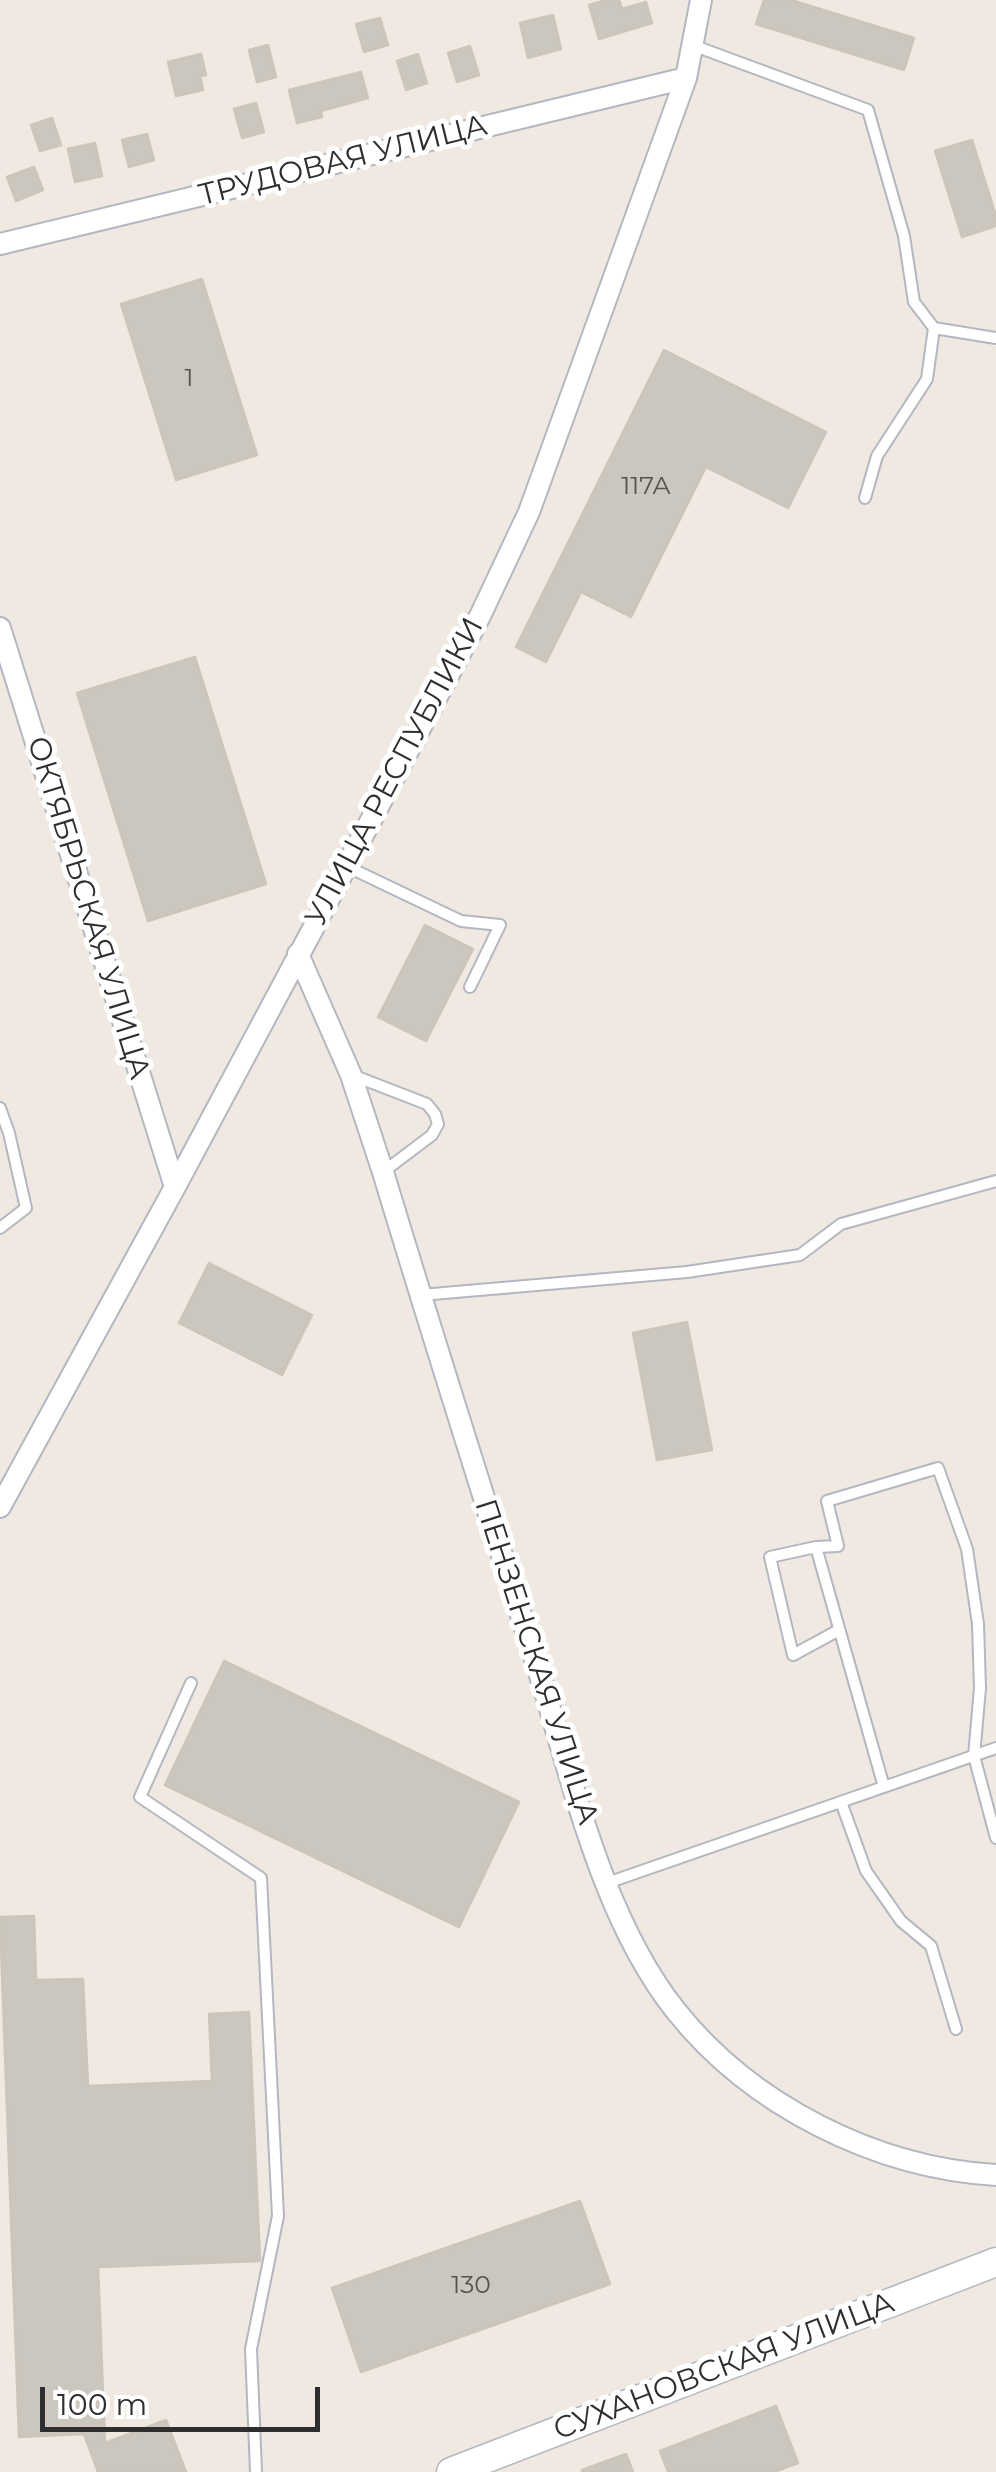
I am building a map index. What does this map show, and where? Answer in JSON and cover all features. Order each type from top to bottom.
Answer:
[{"type":"street","name":"УЛИЦА РЕСПУБЛИКИ","points":[[0,1507],[480,616],[530,512],[686,78],[701,0]]},
{"type":"street","name":"ТРУДОВАЯ УЛИЦА","points":[[0,244],[686,78]]},
{"type":"street","name":"ОКТЯБРЬСКАЯ УЛИЦА","points":[[0,628],[8,684],[175,1187]]},
{"type":"street","name":"ПЕНЗЕНСКАЯ УЛИЦА","points":[[298,954],[351,1075],[384,1172],[608,1883],[632,1941],[676,2010],[714,2054],[780,2104],[851,2141],[904,2158],[996,2176]]},
{"type":"street","name":"СУХАНОВСКАЯ УЛИЦА","points":[[451,2472],[996,2262]]},
{"type":"lane","points":[[692,45],[868,110],[904,236],[914,302],[934,328],[996,338]]},
{"type":"lane","points":[[865,498],[877,456],[926,379],[934,328]]},
{"type":"lane","points":[[345,865],[461,921],[500,924],[470,987]]},
{"type":"lane","points":[[351,1075],[426,1104],[435,1114],[438,1124],[432,1135],[384,1172]]},
{"type":"lane","points":[[0,1108],[10,1133],[26,1208],[0,1228]]},
{"type":"lane","points":[[420,1295],[687,1272],[800,1255],[841,1224],[996,1181]]},
{"type":"lane","points":[[840,1630],[793,1655],[770,1557],[816,1546],[838,1546],[827,1501],[938,1468],[966,1549],[978,1624],[980,1688],[974,1756],[996,1838]]},
{"type":"lane","points":[[816,1546],[884,1787]]},
{"type":"lane","points":[[191,1683],[140,1797],[262,1878],[278,2216],[251,2348],[256,2472]]},
{"type":"lane","points":[[608,1883],[996,1748]]},
{"type":"lane","points":[[840,1802],[866,1872],[902,1920],[931,1946],[956,2028]]},
{"type":"building","points":[[619,0],[622,9],[646,2],[652,23],[599,39],[589,5]]},
{"type":"building","points":[[764,0],[791,0],[914,38],[904,70],[756,24]]},
{"type":"building","points":[[553,15],[561,49],[528,58],[520,23]]},
{"type":"building","points":[[380,18],[388,45],[364,52],[356,24]]},
{"type":"building","points":[[268,45],[276,77],[257,82],[249,50]]},
{"type":"building","points":[[470,46],[479,75],[457,82],[448,53]]},
{"type":"building","points":[[201,54],[206,75],[200,76],[203,90],[176,96],[168,62]]},
{"type":"building","points":[[418,54],[427,83],[406,90],[397,61]]},
{"type":"building","points":[[361,72],[368,98],[321,111],[322,117],[297,123],[289,90]]},
{"type":"building","points":[[256,103],[264,132],[242,138],[234,109]]},
{"type":"building","points":[[52,118],[61,145],[40,151],[31,125]]},
{"type":"building","points":[[147,134],[154,160],[129,167],[122,140]]},
{"type":"building","points":[[972,140],[996,226],[962,237],[935,151]]},
{"type":"building","points":[[95,143],[102,176],[75,182],[68,149]]},
{"type":"building","points":[[34,167],[43,190],[16,201],[7,177]]},
{"type":"building","points":[[202,279],[257,455],[176,480],[121,304]]},
{"type":"building","points":[[664,350],[826,432],[788,508],[706,467],[631,617],[581,592],[546,662],[516,647]]},
{"type":"building","points":[[195,657],[266,884],[148,921],[77,693]]},
{"type":"building","points":[[425,925],[473,949],[426,1041],[378,1017]]},
{"type":"building","points":[[209,1263],[312,1315],[282,1375],[179,1323]]},
{"type":"building","points":[[687,1322],[712,1450],[657,1460],[633,1333]]},
{"type":"building","points":[[224,1661],[519,1802],[459,1927],[165,1785]]},
{"type":"building","points":[[34,1916],[36,1980],[83,1979],[88,2086],[212,2081],[209,2014],[249,2012],[260,2261],[98,2267],[105,2443],[166,2420],[186,2472],[98,2472],[84,2434],[19,2437],[0,1917]]},
{"type":"building","points":[[580,2201],[610,2284],[361,2372],[332,2288]]},
{"type":"building","points":[[776,2406],[798,2463],[774,2472],[668,2472],[660,2451]]},
{"type":"building","points":[[626,2454],[633,2472],[582,2472],[582,2470]]}]
